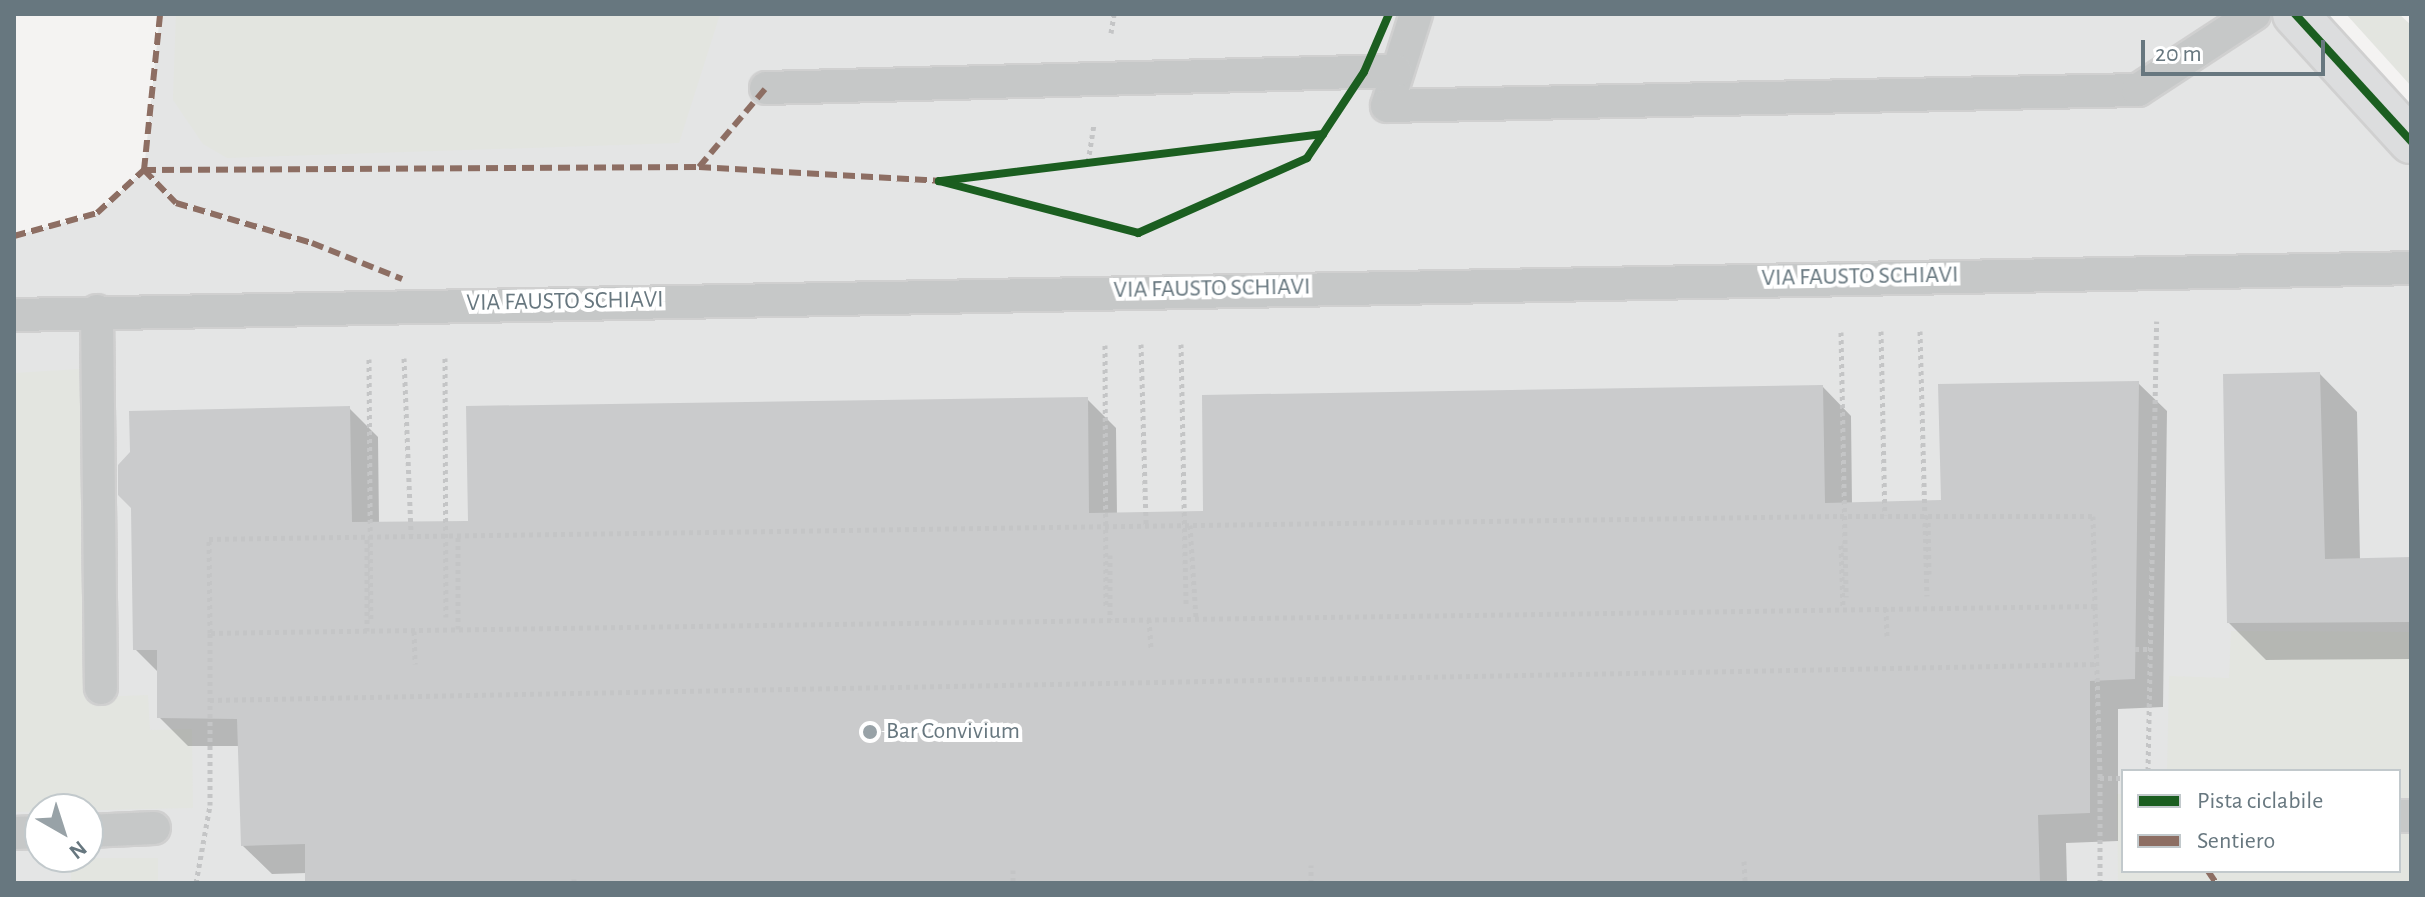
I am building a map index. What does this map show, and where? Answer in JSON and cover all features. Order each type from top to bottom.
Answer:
[{"type":"street","points":[[2295,14],[2411,141]]},
{"type":"lane","points":[[1416,14],[1387,106],[2138,90],[2254,14]]},
{"type":"lane","points":[[766,88],[1396,71]]},
{"type":"lane","name":"VIA FAUSTO SCHIAVI","points":[[14,315],[2411,268]]},
{"type":"lane","points":[[97,311],[101,688]]},
{"type":"lane","points":[[104,830],[154,828]]},
{"type":"path","points":[[1073,164],[1103,161]]},
{"type":"path","points":[[2148,769],[2159,273]]},
{"type":"path","points":[[1881,331],[1885,515]]},
{"type":"path","points":[[1920,331],[1927,596]]},
{"type":"path","points":[[1841,332],[1846,597]]},
{"type":"path","points":[[1141,344],[1146,525]]},
{"type":"path","points":[[1181,344],[1186,607]]},
{"type":"path","points":[[1105,345],[1106,607]]},
{"type":"path","points":[[404,358],[411,535]]},
{"type":"path","points":[[445,358],[446,617]]},
{"type":"path","points":[[369,359],[371,619]]},
{"type":"path","points":[[196,883],[210,805],[209,539],[1885,515],[2093,516],[2100,883]]},
{"type":"path","points":[[1928,515],[1930,607]]},
{"type":"path","points":[[1840,516],[1843,608]]},
{"type":"path","points":[[1190,525],[1196,619]]},
{"type":"path","points":[[1110,526],[1110,620]]},
{"type":"path","points":[[458,535],[458,629]]},
{"type":"path","points":[[367,537],[367,631]]},
{"type":"path","points":[[210,633],[2095,606]]},
{"type":"path","points":[[1886,608],[1887,636]]},
{"type":"path","points":[[1149,619],[1151,650]]},
{"type":"path","points":[[414,631],[415,664]]},
{"type":"path","points":[[2135,649],[2149,649]]},
{"type":"path","points":[[210,700],[2097,664]]},
{"type":"path","points":[[2100,778],[2121,778]]},
{"type":"path","points":[[1744,861],[1745,883]]},
{"type":"path","points":[[1311,865],[1311,883]]},
{"type":"path","points":[[1013,870],[1013,883]]},
{"type":"shaded area","points":[[160,14],[2295,14],[2411,141],[2411,883],[14,883],[14,236],[97,213],[144,170]]},
{"type":"shaded area","points":[[176,14],[720,14],[679,143],[227,158],[203,144],[173,100]]},
{"type":"shaded area","points":[[2346,14],[2399,14],[2411,25],[2411,86]]},
{"type":"shaded area","points":[[95,368],[99,697],[148,695],[150,730],[192,729],[193,808],[104,810],[104,793],[24,793],[24,812],[14,812],[14,373]]},
{"type":"shaded area","points":[[2231,631],[2411,632],[2411,883],[2118,883],[2117,794],[2121,794],[2121,873],[2401,873],[2401,769],[2167,769],[2169,676],[2229,678]]},
{"type":"shaded area","points":[[104,858],[158,858],[158,883],[71,883],[71,873],[104,873]]},
{"type":"building","points":[[2320,372],[2325,559],[2411,557],[2411,622],[2227,623],[2223,374]]},
{"type":"building","points":[[2139,381],[2135,679],[2090,681],[2090,813],[2038,815],[2040,883],[305,883],[305,844],[241,846],[237,719],[157,718],[157,650],[133,650],[131,508],[118,495],[118,465],[130,452],[129,411],[350,406],[352,522],[468,521],[466,406],[1088,397],[1089,513],[1203,511],[1202,395],[1823,385],[1825,503],[1941,500],[1938,384]]},
{"type":"marked path","points":[[14,236],[97,213],[144,170],[160,14]]},
{"type":"marked path","points":[[144,170],[699,167],[766,88]]},
{"type":"marked path","points":[[699,167],[939,181]]},
{"type":"marked path","points":[[144,170],[176,203],[312,243],[402,279]]},
{"type":"marked path","points":[[2209,873],[2216,883]]},
{"type":"cycle path","points":[[1323,134],[939,181],[1138,233],[1307,158],[1323,134],[1364,72],[1389,14]]},
{"type":"cycle path","points":[[2295,14],[2411,141]]},
{"type":"place","name":"Bar Convivium","points":[[870,732]]}]
